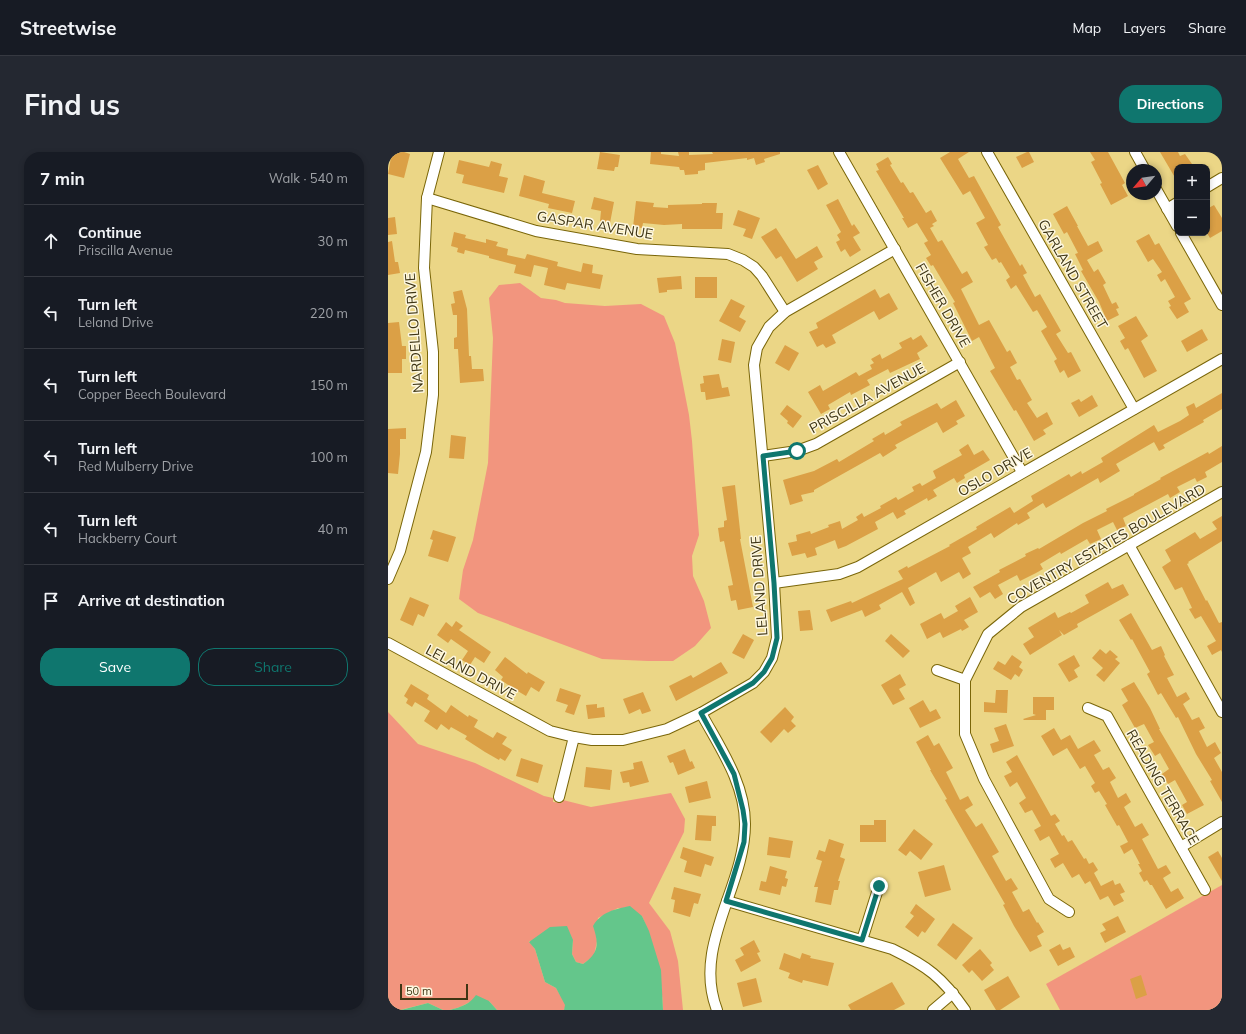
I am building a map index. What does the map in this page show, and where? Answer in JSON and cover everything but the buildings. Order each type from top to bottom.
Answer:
[{"type":"street","name":"NARDELLO DRIVE","points":[[388,579],[400,551],[426,452],[433,395],[433,352],[424,268],[427,198],[439,152]]},
{"type":"street","name":"FISHER DRIVE","points":[[840,152],[1022,472]]},
{"type":"street","name":"GARLAND STREET","points":[[987,152],[1134,409]]},
{"type":"street","points":[[1135,152],[1142,164]]},
{"type":"street","points":[[1210,185],[1222,178]]},
{"type":"street","name":"GASPAR AVENUE","points":[[427,198],[536,231],[637,249],[728,254],[743,260],[754,267],[762,276],[785,312]]},
{"type":"street","points":[[1162,200],[1174,221]]},
{"type":"street","points":[[1167,209],[1174,205]]},
{"type":"street","points":[[1183,236],[1222,305]]},
{"type":"street","name":"LELAND DRIVE","points":[[388,643],[550,731],[592,740],[623,740],[667,729],[701,713],[753,683],[764,672],[772,658],[777,638],[774,583],[754,365],[757,348],[769,327],[785,312],[895,249]]},
{"type":"street","name":"OSLO DRIVE","points":[[774,583],[838,574],[858,567],[1222,359]]},
{"type":"street","name":"PRISCILLA AVENUE","points":[[763,456],[797,451],[816,444],[960,362]]},
{"type":"street","name":"COVENTRY ESTATES BOULEVARD","points":[[1069,912],[1049,899],[984,779],[966,734],[965,680],[988,634],[1021,607],[1222,492]]},
{"type":"street","points":[[1129,545],[1222,712]]},
{"type":"street","points":[[937,670],[965,680]]},
{"type":"street","name":"READING TERRACE","points":[[1088,708],[1107,716],[1205,890]]},
{"type":"street","points":[[701,713],[734,774],[745,824],[744,842],[713,943],[710,976],[717,1010]]},
{"type":"street","points":[[559,798],[574,737]]},
{"type":"street","points":[[1181,847],[1222,822]]},
{"type":"street","points":[[862,940],[879,886]]},
{"type":"street","points":[[726,901],[892,949],[917,961],[937,976],[954,993],[965,1010]]},
{"type":"street","points":[[933,1010],[954,993]]},
{"type":"shaded area","points":[[520,283],[541,298],[565,303],[605,306],[641,304],[664,316],[675,343],[689,415],[692,441],[699,535],[692,556],[693,576],[704,601],[711,628],[695,646],[673,661],[602,659],[478,613],[459,599],[463,570],[473,540],[488,463],[493,338],[489,298],[499,285]]},
{"type":"shaded area","points":[[388,712],[418,744],[475,763],[544,796],[553,798],[553,802],[562,803],[563,800],[591,807],[671,793],[685,819],[684,832],[649,903],[670,931],[678,961],[683,1010],[663,1010],[657,962],[647,927],[642,916],[618,908],[598,918],[596,934],[597,941],[594,956],[583,964],[576,962],[572,954],[573,940],[529,941],[535,949],[545,982],[556,988],[566,1005],[564,1010],[497,1010],[489,1001],[472,1001],[450,1010],[443,1010],[428,1003],[400,1010],[388,1010]]},
{"type":"shaded area","points":[[1222,885],[1222,1010],[1060,1010],[1046,984]]},
{"type":"shaded area","points":[[630,906],[642,916],[649,931],[661,970],[663,1010],[564,1010],[565,1005],[556,988],[545,982],[535,949],[529,942],[550,927],[567,926],[573,940],[572,954],[576,962],[583,964],[595,952],[597,943],[593,926],[596,921],[604,914],[619,908]]},
{"type":"shaded area","points":[[476,995],[489,1001],[497,1010],[450,1010],[465,1005]]},
{"type":"shaded area","points":[[428,1003],[443,1010],[401,1010]]},
{"type":"route","points":[[797,451],[763,456],[774,583],[777,638],[772,658],[764,672],[753,683],[701,713],[734,774],[745,824],[744,842],[726,901],[862,940],[879,886]]}]
